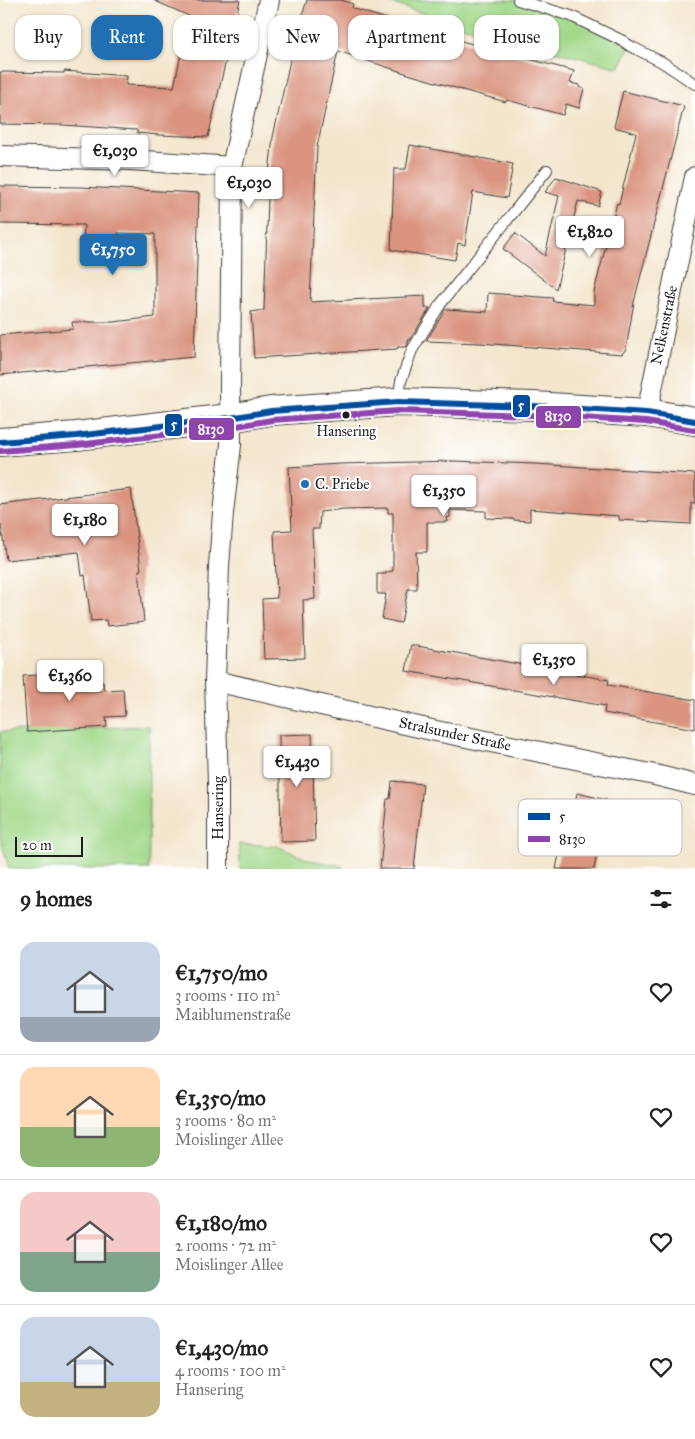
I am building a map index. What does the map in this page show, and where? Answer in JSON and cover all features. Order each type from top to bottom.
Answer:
[{"type":"main road","points":[[0,442],[76,436],[230,418],[271,411],[398,402],[533,406],[646,414],[695,421]]},
{"type":"street","name":"Hansering","points":[[221,866],[215,681],[219,566],[231,445],[232,167],[269,0]]},
{"type":"street","points":[[0,156],[131,160],[232,167]]},
{"type":"street","name":"Nelkenstraße","points":[[646,414],[695,177]]},
{"type":"street","name":"Stralsunder Straße","points":[[215,681],[395,722],[655,775],[695,785]]},
{"type":"lane","points":[[518,0],[571,16],[662,62],[695,84]]},
{"type":"lane","points":[[398,402],[401,381],[412,350],[440,305],[547,170]]},
{"type":"green space","points":[[381,0],[518,0],[571,16],[630,46],[619,68],[559,52],[559,15],[474,15],[474,30],[464,26],[464,15],[428,15]]},
{"type":"green space","points":[[149,726],[149,869],[9,869],[0,837],[0,732]]},
{"type":"green space","points":[[239,844],[277,846],[309,860],[342,866],[343,869],[240,869]]},
{"type":"building","points":[[153,0],[240,0],[236,15],[187,15]]},
{"type":"building","points":[[307,0],[341,0],[353,4],[352,8],[374,15],[348,15],[348,54],[338,51],[338,15],[302,15]]},
{"type":"building","points":[[464,42],[474,44],[474,60],[533,60],[574,71],[570,83],[579,85],[579,87],[584,89],[579,108],[566,104],[563,115],[507,100],[506,102],[365,60],[464,60]]},
{"type":"building","points":[[180,60],[226,60],[208,137],[159,135],[137,133],[137,130],[63,125],[0,124],[0,72],[64,73],[64,71],[127,76],[126,85],[174,87]]},
{"type":"building","points":[[290,60],[336,60],[317,147],[310,302],[425,296],[425,308],[430,308],[410,340],[408,340],[406,347],[254,358],[251,312],[264,310],[269,172],[273,137]]},
{"type":"building","points":[[623,91],[684,106],[634,302],[626,349],[622,354],[480,343],[426,341],[446,309],[487,312],[488,293],[553,298],[552,301],[594,305],[594,292],[617,203],[619,204],[636,133],[614,127]]},
{"type":"building","points":[[410,145],[513,164],[507,198],[473,192],[465,245],[458,243],[455,260],[391,250],[394,169],[406,169]]},
{"type":"building","points":[[556,177],[602,192],[598,206],[578,201],[556,289],[503,249],[515,233],[545,256],[559,196],[545,192]]},
{"type":"building","points":[[0,186],[80,187],[199,193],[194,357],[0,375],[0,335],[73,329],[72,322],[114,322],[155,317],[155,234],[118,233],[118,245],[97,244],[83,243],[84,225],[0,224]]},
{"type":"building","points":[[453,461],[695,474],[695,504],[691,503],[691,524],[619,520],[619,516],[530,509],[530,521],[486,518],[486,511],[450,510],[450,517],[447,518],[448,522],[427,522],[427,552],[416,552],[417,589],[408,589],[401,623],[382,619],[386,594],[378,594],[377,592],[377,574],[386,574],[386,572],[393,571],[393,513],[388,513],[388,508],[344,509],[320,512],[319,529],[312,529],[315,599],[303,600],[305,658],[264,659],[262,599],[277,598],[274,531],[292,530],[289,467]]},
{"type":"building","points":[[131,489],[141,570],[139,570],[144,622],[107,626],[106,620],[91,621],[85,575],[82,576],[79,552],[6,560],[0,525],[0,505]]},
{"type":"building","points":[[411,645],[609,680],[608,685],[695,700],[695,729],[604,713],[605,706],[406,671]]},
{"type":"building","points":[[97,671],[97,683],[103,682],[104,690],[123,689],[125,716],[106,717],[107,727],[27,732],[23,676]]},
{"type":"building","points":[[312,734],[315,841],[281,842],[279,735]]},
{"type":"building","points":[[392,781],[423,784],[414,869],[380,869],[387,799],[390,799]]},
{"type":"building","points":[[577,793],[603,799],[576,799]]},
{"type":"building","points":[[559,856],[596,856],[594,869],[556,869]]},
{"type":"transit line","name":"5","points":[[0,442],[76,436],[230,418],[271,411],[398,402],[533,406],[647,413],[695,421]]},
{"type":"transit line","name":"8130","points":[[1,451],[77,445],[231,427],[272,420],[398,411],[533,415],[646,422],[694,430]]},
{"type":"place","name":"Hansering","points":[[346,415]]},
{"type":"place","name":"C. Priebe","points":[[305,484]]}]
